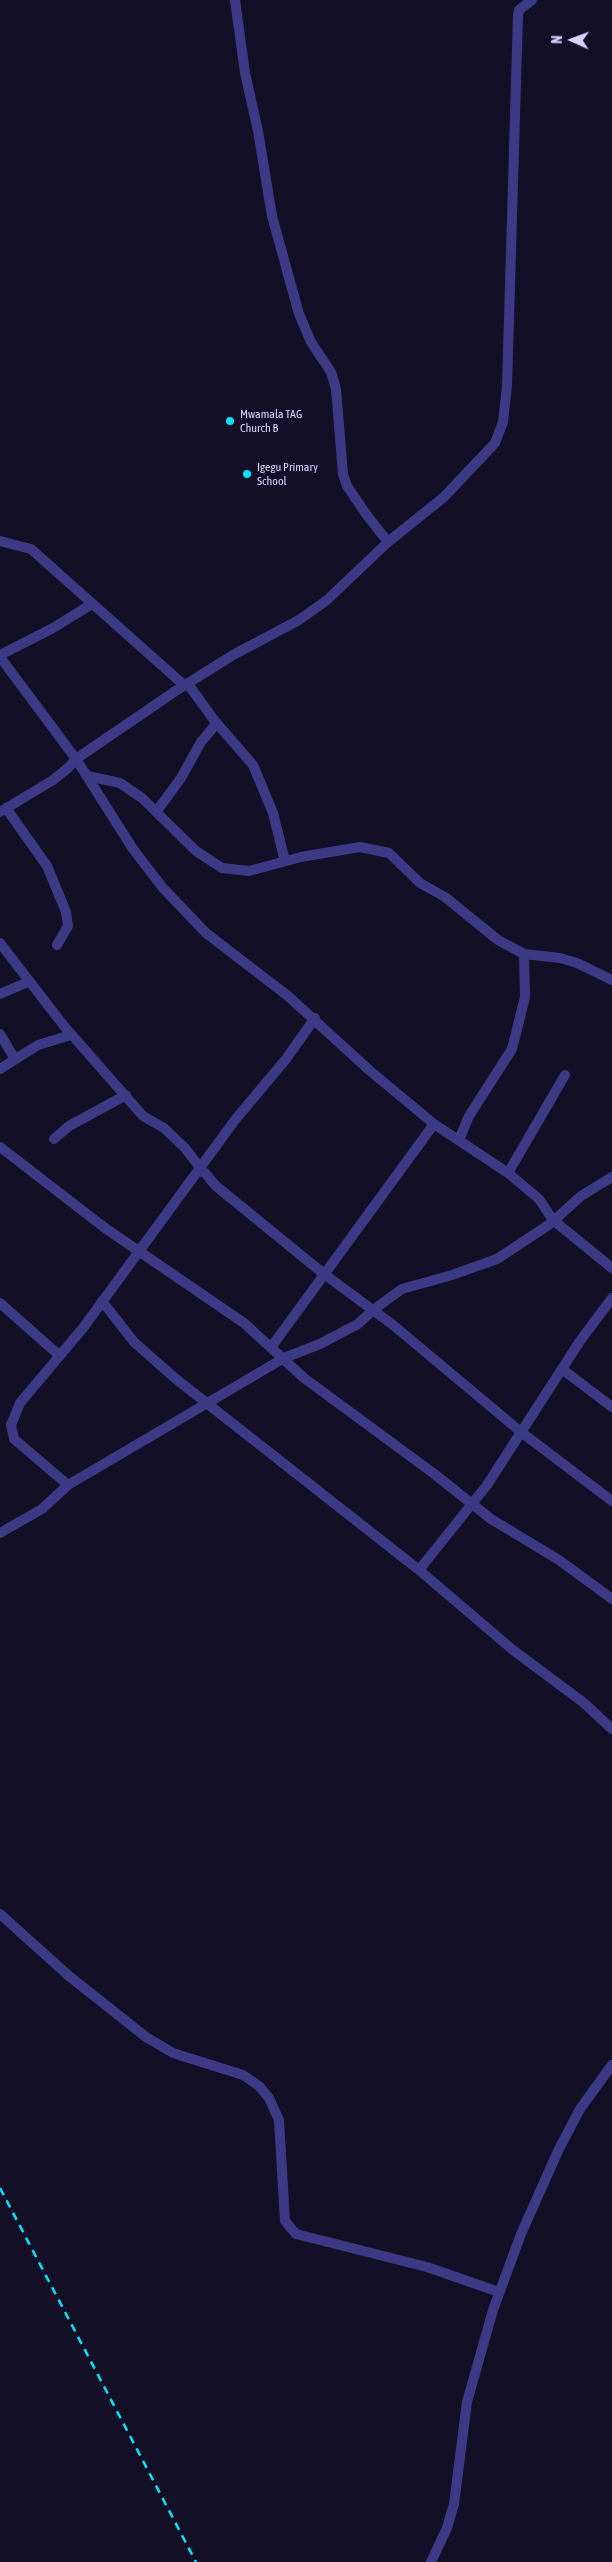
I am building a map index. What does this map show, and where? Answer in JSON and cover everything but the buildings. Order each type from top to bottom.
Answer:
[{"type":"street","points":[[234,0],[245,73],[258,131],[272,216],[299,314],[311,342],[331,372],[336,389],[342,474],[347,486],[388,542]]},
{"type":"street","points":[[57,945],[68,926],[66,912],[47,866],[3,810],[53,780],[76,759],[186,685],[307,614],[337,591],[388,542],[444,497],[468,474],[495,443],[503,422],[507,386],[509,292],[512,268],[513,121],[518,15],[519,10],[532,0]]},
{"type":"street","points":[[0,541],[31,549],[186,685],[253,765],[273,813],[285,861]]},
{"type":"street","points":[[92,604],[53,628],[0,656],[76,759],[108,812],[162,888],[206,933],[315,1018],[370,1070],[434,1124],[508,1173],[539,1199],[553,1220],[612,1268]]},
{"type":"street","points":[[156,812],[181,778],[201,742],[217,723]]},
{"type":"street","points":[[87,776],[120,783],[142,798],[196,851],[222,868],[249,871],[285,861],[360,847],[389,854],[420,883],[445,897],[498,940],[524,954],[560,958],[577,963],[612,980]]},
{"type":"street","points":[[0,943],[28,982],[72,1035],[143,1116],[164,1128],[185,1148],[198,1166],[199,1172]]},
{"type":"street","points":[[459,1140],[469,1116],[512,1049],[525,997],[524,954]]},
{"type":"street","points":[[0,994],[28,982]]},
{"type":"street","points":[[68,1485],[14,1439],[11,1425],[20,1403],[60,1356],[199,1172],[235,1120],[286,1059],[315,1018]]},
{"type":"street","points":[[0,1069],[50,1040],[72,1035]]},
{"type":"street","points":[[1,1037],[15,1059]]},
{"type":"street","points":[[508,1173],[565,1075]]},
{"type":"street","points":[[54,1139],[69,1126],[126,1095]]},
{"type":"street","points":[[272,1346],[434,1124]]},
{"type":"street","points":[[0,1147],[105,1228],[244,1323],[272,1346],[304,1378],[473,1503],[491,1519],[559,1560],[611,1596]]},
{"type":"street","points":[[199,1172],[205,1173],[216,1186],[324,1274],[373,1310],[521,1432],[612,1501]]},
{"type":"street","points":[[0,1533],[42,1508],[68,1485],[284,1358],[320,1344],[358,1324],[373,1310],[402,1289],[452,1276],[497,1259],[553,1220],[568,1205],[612,1177]]},
{"type":"street","points":[[419,1570],[442,1539],[473,1503],[562,1369],[612,1298]]},
{"type":"street","points":[[102,1301],[134,1342],[176,1379],[419,1570],[513,1650],[584,1703],[612,1729]]},
{"type":"street","points":[[0,1303],[60,1356]]},
{"type":"street","points":[[562,1369],[612,1407]]},
{"type":"street","points":[[0,1914],[69,1976],[146,2036],[173,2052],[243,2075],[259,2086],[275,2108],[279,2120],[285,2221],[296,2234],[427,2266],[499,2292]]},
{"type":"street","points":[[431,2562],[447,2528],[454,2504],[462,2432],[470,2384],[499,2292],[521,2234],[558,2151],[580,2109],[612,2065]]},
{"type":"railway","points":[[0,2188],[196,2562]]},
{"type":"place","name":"Mwamala TAG Church B","points":[[230,421]]},
{"type":"place","name":"Igegu Primary School","points":[[247,474]]}]
